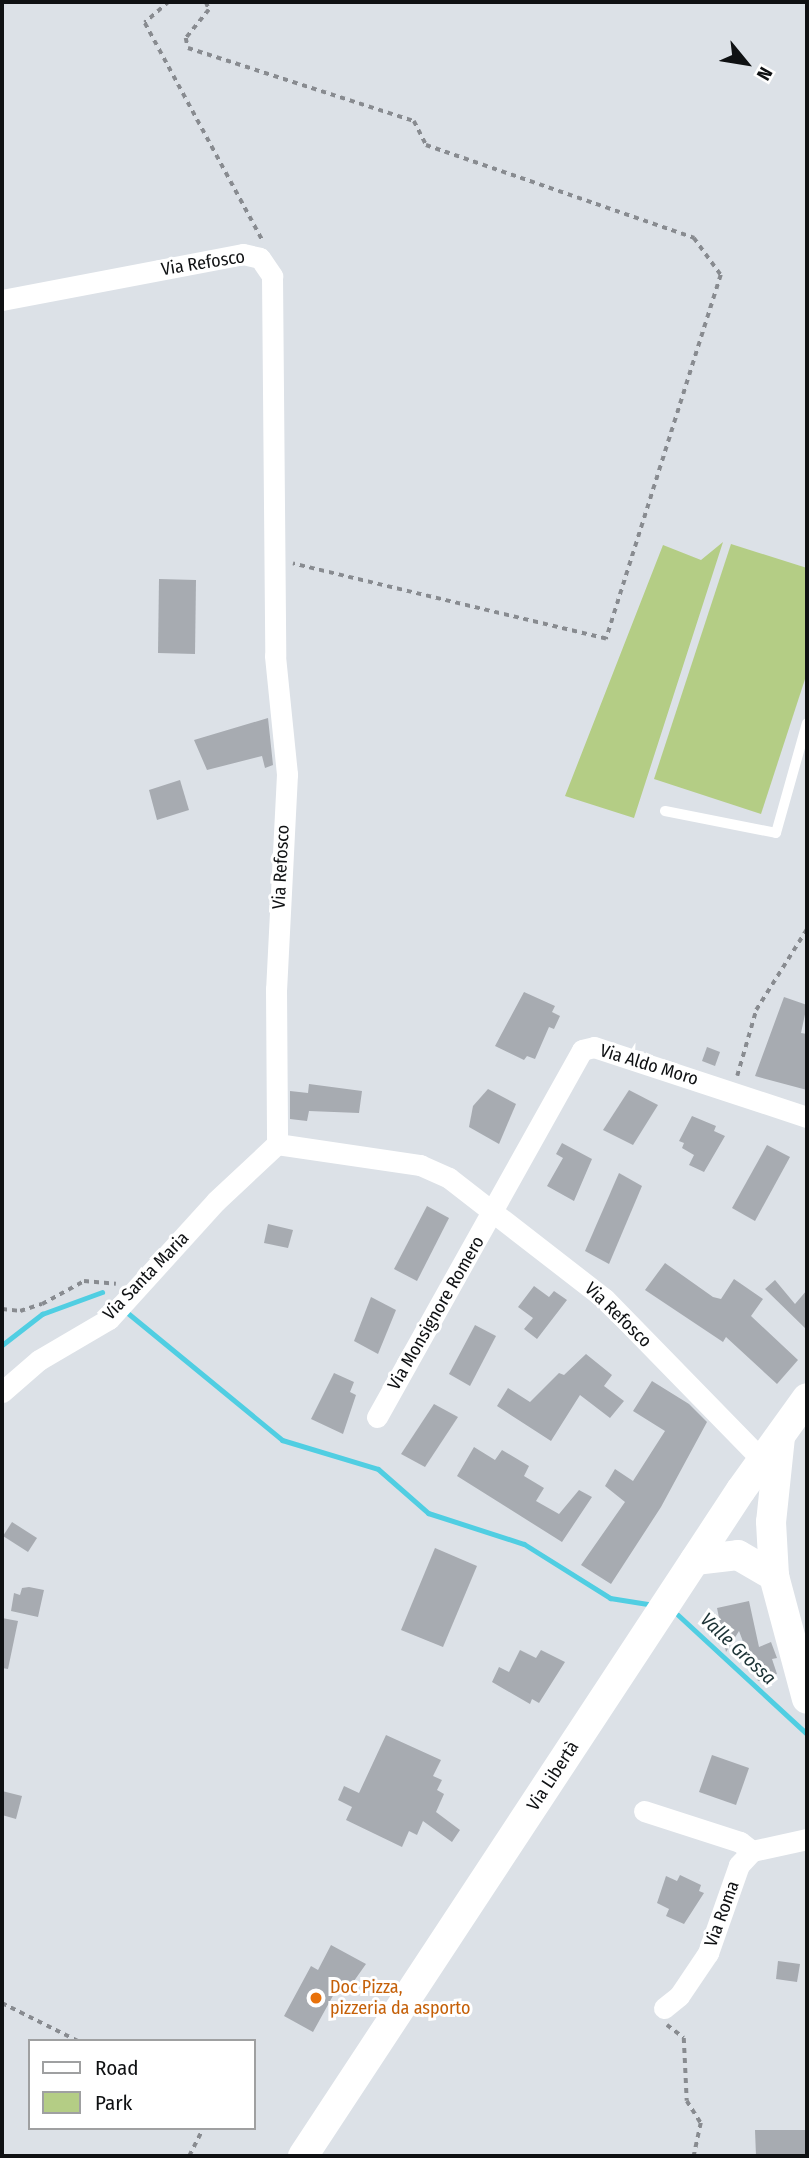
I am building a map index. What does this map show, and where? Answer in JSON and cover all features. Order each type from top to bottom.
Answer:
[{"type":"main road","name":"Via Libertà","points":[[303,2156],[695,1560],[807,1398]]},
{"type":"main road","points":[[764,1568],[780,1436]]},
{"type":"main road","points":[[771,1522],[747,1506],[731,1507],[764,1568],[807,1699]]},
{"type":"main road","points":[[695,1560],[738,1555],[764,1568]]},
{"type":"street","name":"Via Refosco","points":[[2,300],[243,254],[252,255],[267,266],[272,276],[275,656],[286,774],[276,989],[276,1144],[420,1165],[449,1178],[495,1209],[605,1299],[762,1460]]},
{"type":"street","name":"Via Aldo Moro","points":[[495,1209],[582,1050],[594,1047],[807,1117]]},
{"type":"street","name":"Via Santa Maria","points":[[2,1392],[39,1360],[109,1319],[216,1201],[276,1144]]},
{"type":"street","name":"Via Monsignore Romero","points":[[377,1416],[495,1209]]},
{"type":"street","points":[[644,1811],[740,1842],[752,1851],[807,1839]]},
{"type":"street","name":"Via Roma","points":[[664,2008],[679,1996],[708,1953],[739,1865],[752,1851]]},
{"type":"lane","points":[[664,811],[776,833],[807,723]]},
{"type":"path","points":[[169,2],[145,23],[262,240],[267,266]]},
{"type":"path","points":[[206,2],[208,10],[186,38],[188,48],[414,121],[426,145],[694,238],[722,275],[606,639],[274,560]]},
{"type":"path","points":[[733,1092],[756,1010],[807,929]]},
{"type":"path","points":[[2,1309],[20,1311],[42,1304],[84,1281],[112,1282],[133,1293]]},
{"type":"path","points":[[2,2003],[74,2039]]},
{"type":"path","points":[[664,2008],[667,2027],[684,2038],[687,2101],[701,2123],[694,2156]]},
{"type":"path","points":[[189,2156],[202,2130]]},
{"type":"green space","points":[[723,542],[634,818],[565,796],[663,545],[701,560]]},
{"type":"green space","points":[[731,544],[807,568],[807,673],[761,814],[654,779]]},
{"type":"building","points":[[159,579],[196,580],[195,654],[158,653]]},
{"type":"building","points":[[268,718],[273,765],[265,768],[262,756],[207,770],[194,740]]},
{"type":"building","points":[[180,780],[189,810],[157,820],[149,790]]},
{"type":"building","points":[[524,992],[555,1006],[552,1012],[560,1016],[554,1029],[549,1027],[535,1059],[527,1056],[524,1060],[495,1046]]},
{"type":"building","points":[[784,997],[807,1005],[801,1033],[807,1034],[807,1090],[755,1076]]},
{"type":"building","points":[[707,1047],[720,1052],[715,1066],[702,1061]]},
{"type":"building","points":[[309,1084],[362,1091],[359,1113],[309,1111],[307,1121],[290,1119],[290,1091],[308,1093]]},
{"type":"building","points":[[488,1089],[516,1104],[499,1144],[469,1127],[473,1106]]},
{"type":"building","points":[[629,1090],[658,1105],[633,1145],[603,1130]]},
{"type":"building","points":[[692,1116],[716,1126],[714,1131],[725,1136],[704,1172],[689,1165],[694,1155],[682,1148],[684,1143],[679,1141]]},
{"type":"building","points":[[562,1143],[592,1159],[574,1201],[547,1186],[563,1158],[556,1154]]},
{"type":"building","points":[[767,1145],[790,1157],[755,1221],[732,1208]]},
{"type":"building","points":[[619,1173],[642,1186],[609,1264],[585,1251]]},
{"type":"building","points":[[427,1206],[449,1218],[417,1281],[394,1269]]},
{"type":"building","points":[[268,1224],[293,1230],[288,1248],[264,1243]]},
{"type":"building","points":[[665,1263],[713,1297],[721,1299],[734,1279],[763,1299],[751,1316],[798,1360],[777,1384],[726,1337],[723,1342],[645,1290]]},
{"type":"building","points":[[775,1280],[795,1304],[807,1290],[807,1330],[765,1289]]},
{"type":"building","points":[[534,1286],[549,1297],[554,1291],[567,1300],[537,1339],[524,1329],[533,1318],[518,1307]]},
{"type":"building","points":[[371,1297],[396,1310],[378,1354],[354,1341]]},
{"type":"building","points":[[475,1325],[496,1336],[470,1386],[449,1374]]},
{"type":"building","points":[[586,1354],[612,1375],[604,1386],[624,1401],[610,1418],[580,1395],[551,1441],[497,1406],[508,1388],[530,1402],[559,1373],[564,1375]]},
{"type":"building","points":[[334,1373],[354,1382],[350,1392],[356,1395],[343,1434],[311,1419]]},
{"type":"building","points":[[652,1381],[689,1404],[707,1422],[661,1507],[611,1584],[581,1565],[625,1502],[605,1486],[615,1469],[633,1481],[665,1431],[633,1411]]},
{"type":"building","points":[[434,1404],[458,1417],[425,1467],[401,1454]]},
{"type":"building","points":[[474,1447],[495,1460],[502,1450],[529,1466],[524,1476],[544,1488],[536,1501],[559,1514],[579,1490],[592,1497],[562,1542],[457,1476]]},
{"type":"building","points":[[12,1522],[37,1538],[28,1552],[3,1536]]},
{"type":"building","points":[[435,1548],[477,1566],[443,1647],[401,1630]]},
{"type":"building","points":[[22,1588],[44,1590],[38,1617],[11,1611],[14,1593],[20,1595]]},
{"type":"building","points":[[749,1601],[759,1647],[771,1642],[777,1658],[772,1659],[777,1674],[758,1681],[739,1631],[726,1652],[717,1608]]},
{"type":"building","points":[[2,1618],[18,1621],[8,1669],[2,1668]]},
{"type":"building","points":[[520,1650],[536,1658],[541,1650],[565,1662],[539,1703],[532,1699],[530,1704],[492,1682],[499,1667],[509,1672]]},
{"type":"building","points":[[386,1735],[441,1760],[433,1776],[442,1780],[437,1790],[444,1794],[436,1812],[460,1830],[452,1842],[423,1821],[417,1835],[409,1831],[402,1847],[346,1820],[352,1807],[338,1800],[344,1786],[359,1793]]},
{"type":"building","points":[[712,1755],[749,1768],[736,1805],[699,1792]]},
{"type":"building","points":[[2,1791],[22,1796],[16,1819],[2,1815]]},
{"type":"building","points":[[680,1875],[701,1885],[699,1891],[704,1893],[684,1924],[666,1916],[669,1909],[657,1903],[666,1876],[677,1881]]},
{"type":"building","points":[[331,1945],[366,1964],[349,1988],[340,1983],[313,2032],[284,2016],[311,1966],[318,1970]]},
{"type":"building","points":[[778,1961],[800,1964],[797,1982],[776,1979]]},
{"type":"building","points":[[755,2130],[807,2130],[807,2156],[756,2156]]},
{"type":"waterway","name":"Valle Grossa","points":[[2,1345],[42,1314],[102,1292]]},
{"type":"waterway","points":[[124,1310],[282,1440],[378,1469],[428,1513],[524,1544],[610,1598],[648,1604]]},
{"type":"waterway","name":"Valle Grossa","points":[[678,1615],[807,1734]]},
{"type":"place","name":"Doc Pizza, pizzeria da asporto","points":[[316,1998]]}]
